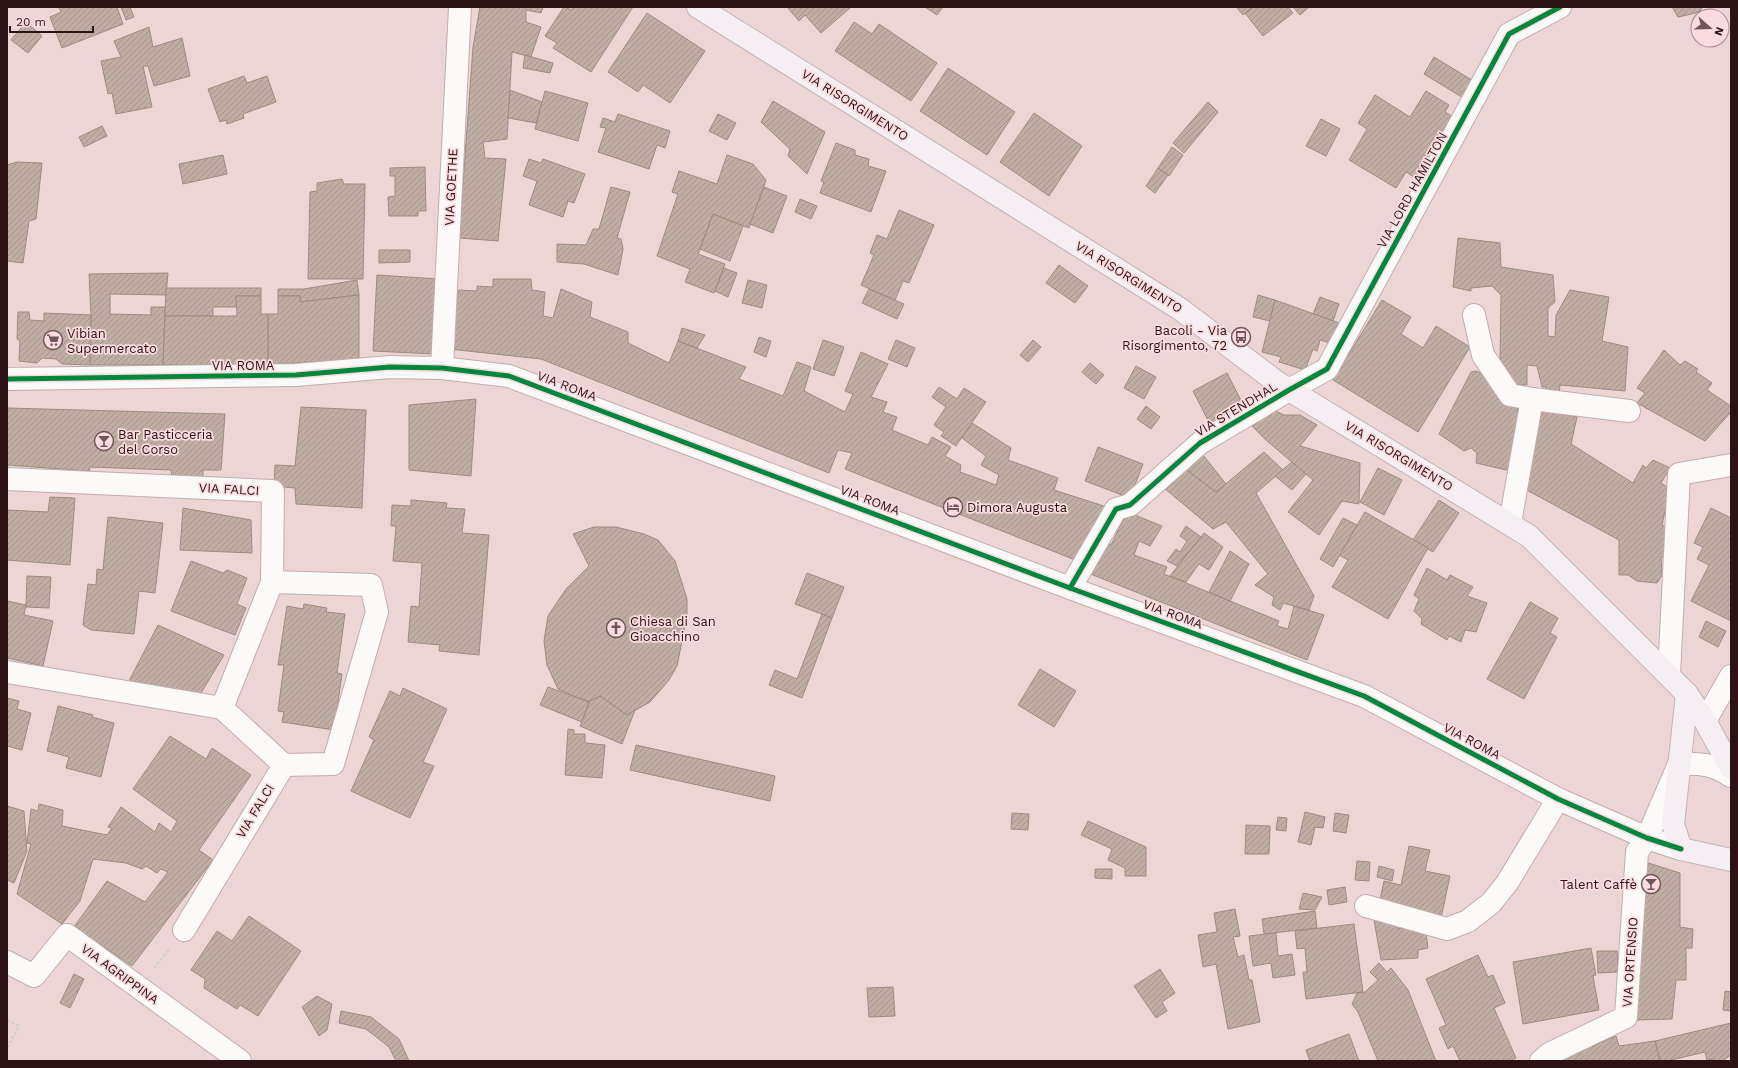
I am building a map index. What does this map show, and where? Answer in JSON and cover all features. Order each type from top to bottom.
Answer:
[{"type":"main road","name":"VIA RISORGIMENTO","points":[[698,7],[1180,309],[1278,383],[1510,523],[1529,536],[1687,694],[1705,721],[1731,768]]},
{"type":"main road","points":[[1681,849],[1673,824],[1687,694]]},
{"type":"main road","name":"VIA ROMA","points":[[1681,849],[1728,856]]},
{"type":"street","name":"VIA GOETHE","points":[[442,368],[460,7]]},
{"type":"street","name":"VIA LORD HAMILTON","points":[[1289,390],[1327,369],[1509,34],[1560,7]]},
{"type":"street","points":[[1474,315],[1483,355],[1510,395],[1629,411]]},
{"type":"street","name":"VIA ROMA","points":[[7,379],[296,375],[390,367],[442,368],[509,376],[1070,588],[1364,696],[1558,799],[1647,838],[1681,849]]},
{"type":"street","name":"VIA STENDHAL","points":[[1070,588],[1116,509],[1130,505],[1200,443],[1289,390]]},
{"type":"street","points":[[1510,523],[1532,399]]},
{"type":"street","points":[[1669,675],[1679,474],[1731,465]]},
{"type":"street","name":"VIA FALCI","points":[[7,480],[273,491],[272,582],[222,708]]},
{"type":"street","points":[[7,672],[222,708],[284,764],[334,764],[377,612],[372,585],[272,582]]},
{"type":"street","points":[[1705,721],[1731,676]]},
{"type":"street","points":[[1647,838],[1679,764],[1702,763],[1721,769],[1731,776]]},
{"type":"street","name":"VIA FALCI","points":[[184,930],[284,764]]},
{"type":"street","points":[[1366,906],[1447,930],[1468,922],[1491,903],[1507,883],[1558,799]]},
{"type":"street","name":"VIA ORTENSIO","points":[[1541,1061],[1549,1054],[1626,1017],[1637,852],[1647,838]]},
{"type":"street","name":"VIA AGRIPPINA","points":[[7,962],[34,976],[67,935],[240,1061]]},
{"type":"path","points":[[138,988],[184,930]]},
{"type":"path","points":[[7,1020],[19,1026],[7,1048]]},
{"type":"building","points":[[59,7],[117,7],[123,24],[62,48],[50,17],[61,12]]},
{"type":"building","points":[[121,7],[130,7],[134,17],[126,20]]},
{"type":"building","points":[[480,7],[543,7],[541,13],[526,10],[526,22],[541,27],[531,57],[512,52],[507,139],[483,142],[485,158],[506,159],[498,241],[459,238],[473,47]]},
{"type":"building","points":[[564,7],[572,10],[573,7],[633,7],[591,72],[553,48],[557,43],[545,36]]},
{"type":"building","points":[[787,7],[851,7],[821,33],[805,15],[799,21]]},
{"type":"building","points":[[925,7],[943,7],[937,15]]},
{"type":"building","points":[[1236,7],[1253,7],[1243,15]]},
{"type":"building","points":[[1253,7],[1288,7],[1293,13],[1263,36],[1245,13]]},
{"type":"building","points":[[1293,7],[1309,7],[1300,15]]},
{"type":"building","points":[[1672,7],[1702,7],[1690,8],[1690,14],[1678,17]]},
{"type":"building","points":[[647,13],[705,51],[670,103],[643,85],[638,92],[608,72]]},
{"type":"building","points":[[26,22],[42,36],[28,53],[11,40]]},
{"type":"building","points":[[854,22],[872,34],[879,24],[937,63],[911,101],[835,51]]},
{"type":"building","points":[[149,27],[153,47],[182,38],[190,76],[154,86],[148,66],[143,66],[152,107],[116,114],[112,93],[108,94],[101,61],[121,57],[114,41]]},
{"type":"building","points":[[525,55],[553,63],[550,73],[523,68]]},
{"type":"building","points":[[1434,57],[1475,82],[1465,99],[1424,74]]},
{"type":"building","points":[[948,68],[1015,112],[987,155],[920,111]]},
{"type":"building","points":[[244,76],[247,83],[267,76],[276,102],[243,114],[244,118],[227,124],[226,120],[220,122],[208,89]]},
{"type":"building","points":[[510,90],[542,102],[536,123],[508,118]]},
{"type":"building","points":[[545,91],[588,103],[578,141],[535,129]]},
{"type":"building","points":[[1426,91],[1449,105],[1445,112],[1455,118],[1417,179],[1406,172],[1396,188],[1349,160],[1367,129],[1358,123],[1375,95],[1410,117]]},
{"type":"building","points":[[773,101],[825,132],[807,174],[788,156],[790,149],[761,122]]},
{"type":"building","points":[[1208,102],[1218,112],[1184,153],[1173,143]]},
{"type":"building","points":[[1034,113],[1082,146],[1049,196],[1000,162]]},
{"type":"building","points":[[618,114],[670,131],[665,148],[657,145],[649,169],[598,152],[606,128],[600,127],[603,118],[615,122]]},
{"type":"building","points":[[718,114],[736,123],[727,140],[709,131]]},
{"type":"building","points":[[1321,119],[1340,129],[1326,156],[1306,146]]},
{"type":"building","points":[[102,126],[107,136],[84,147],[79,137]]},
{"type":"building","points":[[836,143],[855,150],[855,155],[869,159],[868,166],[886,171],[871,212],[820,193],[824,182],[821,181]]},
{"type":"building","points":[[1172,147],[1183,155],[1169,176],[1158,168]]},
{"type":"building","points":[[223,155],[227,174],[183,184],[179,164]]},
{"type":"building","points":[[727,155],[753,164],[766,180],[749,228],[713,214],[698,254],[725,264],[714,293],[685,282],[690,269],[657,256],[678,194],[672,192],[679,171],[717,184]]},
{"type":"building","points":[[529,159],[541,163],[543,159],[585,174],[574,203],[568,201],[563,217],[529,205],[537,181],[523,176]]},
{"type":"building","points":[[17,162],[42,163],[36,219],[29,221],[23,263],[7,261],[7,165]]},
{"type":"building","points":[[425,167],[426,211],[418,211],[418,216],[389,216],[388,197],[395,196],[395,176],[390,176],[390,168]]},
{"type":"building","points":[[1158,168],[1168,175],[1155,193],[1146,186]]},
{"type":"building","points":[[342,179],[344,184],[365,184],[363,279],[308,279],[310,192],[317,191],[317,183]]},
{"type":"building","points":[[611,187],[630,192],[617,238],[621,239],[623,249],[618,275],[584,264],[557,262],[557,244],[586,245],[593,229],[599,229]]},
{"type":"building","points":[[764,187],[787,196],[773,233],[750,224]]},
{"type":"building","points":[[800,199],[817,206],[811,219],[795,212]]},
{"type":"building","points":[[899,210],[934,225],[909,283],[903,281],[895,300],[861,285],[874,255],[870,253],[877,235],[887,239]]},
{"type":"building","points":[[713,214],[743,226],[730,261],[700,249]]},
{"type":"building","points":[[1458,238],[1500,243],[1501,267],[1553,275],[1555,302],[1548,308],[1548,336],[1555,337],[1556,315],[1570,290],[1609,297],[1602,341],[1628,347],[1625,391],[1560,385],[1559,394],[1546,393],[1546,387],[1542,387],[1537,366],[1527,365],[1527,385],[1515,385],[1500,363],[1501,295],[1492,286],[1471,288],[1471,291],[1453,287]]},
{"type":"building","points":[[379,250],[410,250],[410,262],[379,263]]},
{"type":"building","points":[[1059,265],[1088,286],[1075,303],[1046,283]]},
{"type":"building","points":[[724,268],[737,273],[728,297],[715,291]]},
{"type":"building","points":[[168,273],[166,295],[110,294],[110,314],[151,315],[151,307],[165,307],[163,365],[90,365],[91,315],[89,274]]},
{"type":"building","points":[[377,275],[439,279],[434,354],[373,351]]},
{"type":"building","points":[[493,279],[531,279],[532,290],[545,292],[543,316],[553,318],[561,289],[592,302],[590,317],[628,332],[628,343],[669,363],[678,341],[746,367],[739,379],[783,396],[797,362],[811,367],[804,391],[845,412],[853,394],[845,391],[861,352],[888,364],[871,397],[887,402],[883,412],[897,417],[892,430],[928,445],[932,437],[951,447],[945,456],[961,465],[960,472],[996,485],[999,475],[981,465],[986,456],[962,438],[972,423],[1011,448],[1008,460],[1058,478],[1054,490],[1113,509],[1083,563],[845,469],[852,453],[838,450],[829,473],[541,359],[449,349],[449,294],[458,295],[459,290],[477,291],[477,286],[493,287]]},
{"type":"building","points":[[357,280],[359,295],[300,302],[300,296],[278,296],[278,289],[304,289]]},
{"type":"building","points":[[748,280],[767,285],[762,308],[742,303]]},
{"type":"building","points":[[166,288],[261,288],[261,296],[236,296],[237,307],[213,307],[213,316],[165,316]]},
{"type":"building","points":[[869,289],[904,304],[897,319],[862,303]]},
{"type":"building","points":[[359,295],[359,360],[268,364],[268,314],[278,314],[278,296],[300,296],[300,302]]},
{"type":"building","points":[[1258,295],[1275,300],[1270,321],[1253,317]]},
{"type":"building","points":[[236,296],[261,296],[261,314],[268,314],[268,364],[163,365],[165,316],[237,316]]},
{"type":"building","points":[[1320,297],[1339,304],[1333,321],[1313,314]]},
{"type":"building","points":[[1275,300],[1342,324],[1330,343],[1320,340],[1317,351],[1313,349],[1305,370],[1279,362],[1281,357],[1262,352]]},
{"type":"building","points":[[1382,300],[1411,317],[1401,334],[1423,348],[1436,326],[1470,347],[1418,432],[1333,380]]},
{"type":"building","points":[[18,312],[29,312],[30,320],[44,321],[44,313],[91,315],[90,365],[62,364],[56,359],[42,358],[37,363],[19,361],[20,341],[17,339]]},
{"type":"building","points":[[682,328],[705,335],[697,348],[678,341]]},
{"type":"building","points":[[759,337],[771,341],[766,357],[754,352]]},
{"type":"building","points":[[823,340],[844,347],[834,376],[813,369]]},
{"type":"building","points":[[896,340],[915,348],[907,367],[888,359]]},
{"type":"building","points":[[1033,340],[1041,347],[1028,362],[1020,355]]},
{"type":"building","points":[[1664,350],[1680,365],[1685,361],[1698,369],[1696,372],[1712,383],[1707,390],[1731,406],[1731,412],[1705,441],[1637,403],[1645,393],[1637,388]]},
{"type":"building","points":[[1090,363],[1104,375],[1096,384],[1082,372]]},
{"type":"building","points":[[1136,366],[1156,377],[1144,399],[1124,388]]},
{"type":"building","points":[[1477,371],[1494,382],[1502,392],[1498,399],[1518,405],[1515,472],[1476,463],[1477,453],[1471,448],[1464,451],[1439,434],[1471,372]]},
{"type":"building","points":[[1227,373],[1247,412],[1213,430],[1193,391]]},
{"type":"building","points":[[939,387],[957,399],[964,388],[986,402],[956,446],[941,436],[944,432],[934,425],[946,407],[932,397]]},
{"type":"building","points":[[476,399],[471,476],[409,470],[409,405]]},
{"type":"building","points":[[1146,406],[1160,417],[1151,429],[1137,419]]},
{"type":"building","points":[[301,407],[366,410],[362,508],[296,504],[295,488],[274,486],[275,465],[295,466]]},
{"type":"building","points":[[7,408],[225,414],[221,470],[203,470],[203,478],[172,477],[171,470],[90,467],[89,471],[7,465]]},
{"type":"building","points":[[1269,408],[1284,415],[1300,415],[1317,425],[1300,446],[1360,463],[1359,504],[1342,501],[1319,535],[1288,512],[1313,480],[1267,441],[1249,423]]},
{"type":"building","points":[[1537,408],[1577,417],[1571,444],[1633,483],[1643,465],[1646,468],[1653,460],[1670,468],[1661,483],[1670,489],[1662,525],[1668,528],[1668,557],[1661,557],[1662,575],[1657,583],[1637,581],[1628,575],[1619,575],[1619,540],[1523,488]]},
{"type":"building","points":[[1098,447],[1143,464],[1130,498],[1085,481]]},
{"type":"building","points":[[1264,452],[1283,470],[1256,493],[1314,596],[1309,610],[1283,603],[1280,610],[1272,605],[1274,597],[1255,585],[1268,574],[1226,522],[1213,529],[1163,487],[1185,468],[1216,492]]},
{"type":"building","points":[[1203,455],[1226,484],[1216,492],[1188,471]]},
{"type":"building","points":[[1292,462],[1306,474],[1292,490],[1275,476]]},
{"type":"building","points":[[1378,468],[1402,480],[1384,515],[1360,502]]},
{"type":"building","points":[[50,497],[75,498],[70,565],[7,560],[7,510],[48,512]]},
{"type":"building","points":[[411,500],[447,503],[446,508],[465,509],[462,533],[489,535],[479,655],[439,651],[440,645],[408,642],[411,606],[419,607],[422,563],[393,561],[396,526],[391,526],[392,505],[411,506]]},
{"type":"building","points":[[1439,500],[1459,513],[1433,552],[1413,540]]},
{"type":"building","points":[[183,508],[251,520],[252,553],[180,550]]},
{"type":"building","points":[[1711,508],[1731,518],[1731,621],[1691,601],[1709,565],[1697,559],[1703,547],[1694,543]]},
{"type":"building","points":[[1127,512],[1162,526],[1150,546],[1139,541],[1134,555],[1167,567],[1164,574],[1279,621],[1277,626],[1288,629],[1294,606],[1324,615],[1307,660],[1088,573],[1104,541],[1111,545]]},
{"type":"building","points":[[1365,512],[1428,548],[1388,619],[1332,587],[1348,560],[1339,555]]},
{"type":"building","points":[[108,517],[163,523],[155,593],[139,591],[134,634],[91,630],[83,625],[88,584],[96,585],[97,569],[103,570]]},
{"type":"building","points":[[1343,518],[1357,525],[1333,567],[1320,559]]},
{"type":"building","points":[[1186,526],[1201,537],[1177,566],[1167,561],[1176,549],[1180,552],[1187,541],[1180,536]]},
{"type":"building","name":"Chiesa di San Gioacchino","points":[[594,527],[616,527],[644,534],[658,540],[675,561],[687,599],[687,616],[677,666],[669,680],[650,702],[627,715],[600,696],[589,701],[558,689],[547,665],[544,641],[548,616],[566,589],[589,566],[573,534]]},
{"type":"building","points":[[1204,533],[1223,547],[1209,570],[1199,564],[1186,582],[1170,576]]},
{"type":"building","points":[[1230,551],[1249,564],[1230,601],[1209,592]]},
{"type":"building","points":[[191,561],[223,573],[227,570],[247,578],[237,604],[246,608],[235,635],[171,611]]},
{"type":"building","points":[[1427,568],[1447,580],[1450,575],[1473,587],[1467,596],[1487,603],[1476,632],[1465,630],[1461,642],[1449,636],[1447,640],[1421,624],[1422,619],[1414,611],[1419,599],[1414,595]]},
{"type":"building","points":[[807,573],[844,587],[832,618],[795,604]]},
{"type":"building","points":[[27,576],[51,577],[49,608],[26,607]]},
{"type":"building","points":[[7,601],[26,605],[24,615],[53,621],[43,666],[7,658]]},
{"type":"building","points":[[1530,602],[1558,618],[1550,633],[1557,637],[1524,699],[1487,679]]},
{"type":"building","points":[[304,604],[327,608],[326,612],[345,614],[337,673],[342,674],[334,730],[282,722],[284,712],[278,711],[284,665],[278,665],[287,606],[303,609]]},
{"type":"building","points":[[822,614],[832,618],[802,698],[769,685],[775,670],[797,679]]},
{"type":"building","points":[[1706,621],[1726,631],[1718,647],[1699,637]]},
{"type":"building","points":[[158,625],[224,655],[201,693],[132,685],[130,679]]},
{"type":"building","points":[[1040,669],[1076,691],[1054,727],[1018,705]]},
{"type":"building","points":[[548,687],[589,702],[582,722],[540,705]]},
{"type":"building","points":[[403,688],[447,709],[423,762],[434,766],[410,818],[351,791],[374,740],[369,737],[390,691],[400,696]]},
{"type":"building","points":[[600,696],[627,715],[635,710],[622,744],[580,726],[590,701]]},
{"type":"building","points":[[7,698],[19,701],[17,709],[31,713],[22,750],[7,746]]},
{"type":"building","points":[[58,706],[93,715],[92,717],[114,723],[101,777],[66,768],[69,757],[47,751]]},
{"type":"building","points":[[568,729],[574,730],[574,734],[585,734],[585,743],[605,745],[602,778],[565,775]]},
{"type":"building","points":[[170,736],[206,759],[212,748],[251,775],[199,850],[213,860],[132,966],[74,927],[107,881],[145,902],[168,872],[161,869],[157,873],[146,866],[142,869],[126,863],[93,859],[80,901],[62,924],[17,894],[31,844],[27,843],[31,809],[38,811],[39,804],[63,810],[62,826],[107,835],[112,828],[108,827],[121,807],[155,832],[159,823],[171,832],[177,821],[133,789]]},
{"type":"building","points":[[636,745],[775,776],[770,801],[630,770]]},
{"type":"building","points":[[7,806],[24,811],[27,851],[14,883],[7,880]]},
{"type":"building","points":[[1305,812],[1325,817],[1323,828],[1315,827],[1311,845],[1298,842]]},
{"type":"building","points":[[1012,813],[1029,814],[1028,830],[1011,829]]},
{"type":"building","points":[[1335,813],[1349,815],[1346,833],[1333,831]]},
{"type":"building","points":[[1278,817],[1287,818],[1286,831],[1276,830]]},
{"type":"building","points":[[1088,821],[1146,847],[1146,876],[1125,876],[1125,868],[1108,860],[1112,849],[1081,835]]},
{"type":"building","points":[[1246,825],[1270,826],[1269,854],[1245,854]]},
{"type":"building","points":[[1409,846],[1430,850],[1425,871],[1450,876],[1441,918],[1379,905],[1384,881],[1401,885]]},
{"type":"building","points":[[1357,861],[1370,862],[1369,881],[1355,880]]},
{"type":"building","points":[[1642,861],[1680,873],[1680,927],[1693,929],[1692,948],[1686,948],[1686,980],[1676,980],[1672,1019],[1637,1020]]},
{"type":"building","points":[[1379,866],[1394,870],[1392,881],[1377,877]]},
{"type":"building","points":[[1095,869],[1112,869],[1112,879],[1095,878]]},
{"type":"building","points":[[1345,887],[1347,902],[1329,905],[1327,890]]},
{"type":"building","points":[[1303,893],[1322,897],[1315,910],[1299,909]]},
{"type":"building","points":[[1235,909],[1240,936],[1233,937],[1238,957],[1244,955],[1249,980],[1252,980],[1260,1022],[1228,1029],[1216,964],[1203,967],[1198,935],[1217,932],[1214,913]]},
{"type":"building","points":[[1315,911],[1317,928],[1264,934],[1262,919]]},
{"type":"building","points":[[1373,914],[1398,918],[1397,928],[1412,929],[1413,933],[1426,933],[1428,948],[1418,950],[1418,958],[1381,960]]},
{"type":"building","points":[[249,916],[301,951],[258,1016],[240,1005],[237,1009],[204,988],[205,979],[191,970],[217,931],[232,941]]},
{"type":"building","points":[[1354,924],[1363,992],[1306,999],[1303,972],[1307,972],[1305,948],[1297,949],[1295,931]]},
{"type":"building","points":[[1276,933],[1278,956],[1292,954],[1295,975],[1273,978],[1271,963],[1253,966],[1249,936]]},
{"type":"building","points":[[1591,948],[1596,975],[1593,976],[1599,1010],[1523,1024],[1513,962]]},
{"type":"building","points":[[1597,951],[1617,951],[1618,972],[1598,973]]},
{"type":"building","points":[[1478,955],[1488,977],[1493,975],[1505,1003],[1494,1008],[1516,1058],[1510,1061],[1460,1061],[1453,1046],[1448,1049],[1439,1028],[1446,1025],[1426,979]]},
{"type":"building","points":[[1379,963],[1387,972],[1391,968],[1408,990],[1436,1061],[1378,1061],[1358,1012],[1352,1004],[1357,993],[1365,992],[1378,980],[1370,972]]},
{"type":"building","points":[[1160,969],[1175,993],[1162,1002],[1167,1011],[1156,1018],[1134,986]]},
{"type":"building","points":[[74,974],[84,979],[70,1008],[60,1003]]},
{"type":"building","points":[[893,987],[895,1016],[869,1017],[867,988]]},
{"type":"building","points":[[1725,991],[1731,992],[1731,1011],[1723,1010]]},
{"type":"building","points":[[317,996],[332,1004],[327,1030],[319,1036],[302,1007]]},
{"type":"building","points":[[341,1011],[371,1017],[399,1039],[409,1061],[396,1061],[389,1047],[366,1029],[339,1023]]},
{"type":"building","points":[[1731,1023],[1731,1055],[1722,1061],[1715,1061],[1713,1059],[1707,1060],[1705,1052],[1667,1061],[1660,1061],[1655,1041]]},
{"type":"building","points":[[1349,1034],[1359,1061],[1310,1061],[1306,1050]]},
{"type":"building","points":[[1616,1036],[1619,1046],[1655,1041],[1660,1061],[1558,1061]]},
{"type":"cycle path","points":[[1070,588],[1116,509],[1130,505],[1200,443],[1327,369],[1509,34],[1560,7]]},
{"type":"cycle path","points":[[7,379],[296,375],[390,367],[442,368],[509,376],[1070,588],[1364,696],[1558,799],[1647,838],[1681,849]]},
{"type":"place","name":"Bacoli - Via Risorgimento, 72","points":[[1241,337]]},
{"type":"place","name":"Vibian Supermercato","points":[[53,340]]},
{"type":"place","name":"Bar Pasticceria del Corso","points":[[104,441]]},
{"type":"place","name":"Dimora Augusta","points":[[953,507]]},
{"type":"place","name":"Chiesa di San Gioacchino","points":[[616,628]]},
{"type":"place","name":"Talent Caffè","points":[[1651,884]]}]
